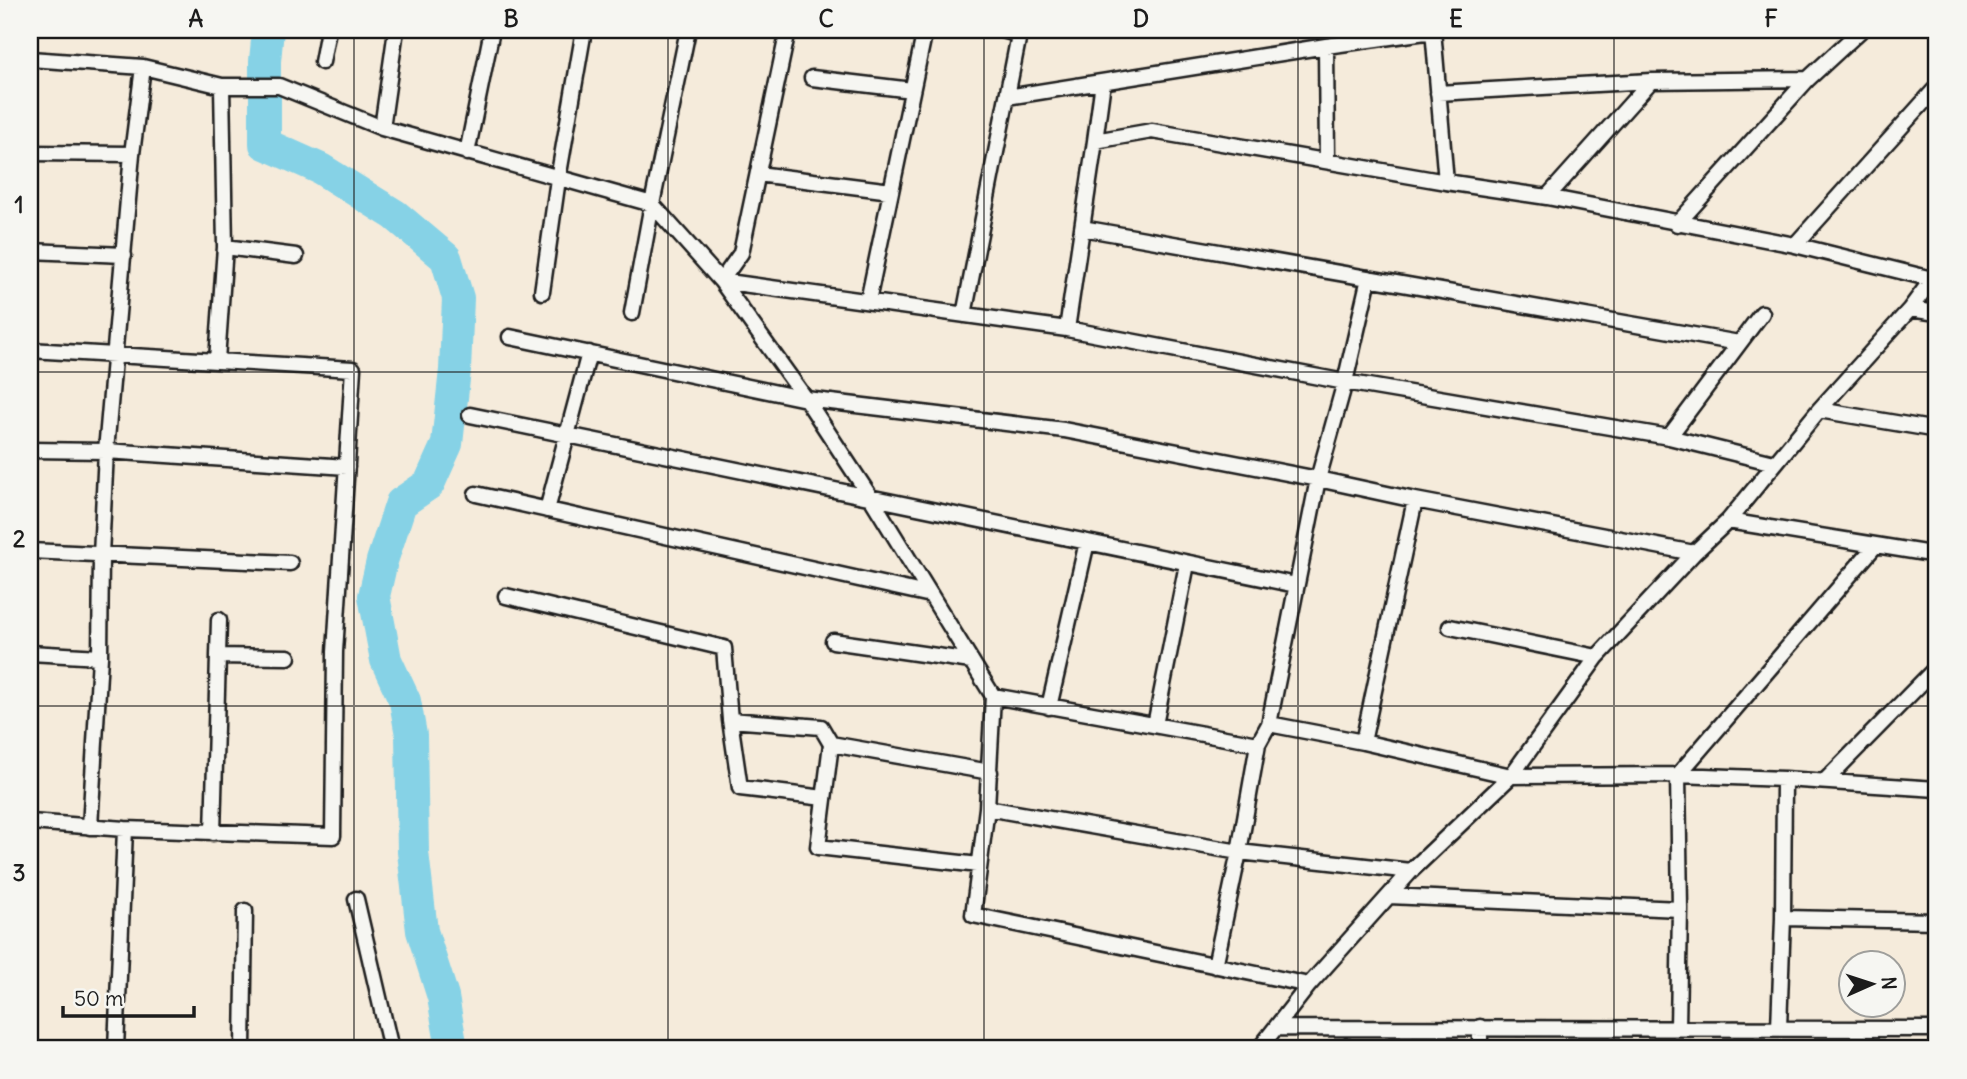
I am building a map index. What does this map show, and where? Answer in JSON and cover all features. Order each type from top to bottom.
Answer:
[{"type":"street","points":[[323,62],[328,30]]},
{"type":"street","points":[[382,128],[396,30]]},
{"type":"street","points":[[467,153],[492,30]]},
{"type":"street","points":[[542,292],[558,178],[584,30]]},
{"type":"street","points":[[632,313],[688,30]]},
{"type":"street","points":[[721,281],[741,253],[788,30]]},
{"type":"street","points":[[868,301],[925,30]]},
{"type":"street","points":[[964,315],[1021,32],[1002,30]]},
{"type":"street","points":[[1007,97],[1433,30],[1446,182]]},
{"type":"street","points":[[1845,45],[1846,30]]},
{"type":"street","points":[[1678,223],[1808,79],[1861,30]]},
{"type":"street","points":[[1326,46],[1327,161]]},
{"type":"street","points":[[30,59],[142,67],[222,86],[279,86],[382,128],[652,204],[721,281],[806,399],[871,498],[993,696],[988,808],[973,915],[1309,985]]},
{"type":"street","points":[[90,827],[100,657],[106,451],[142,67]]},
{"type":"street","points":[[812,78],[912,89]]},
{"type":"street","points":[[1438,93],[1651,81],[1808,79]]},
{"type":"street","points":[[1548,197],[1651,81]]},
{"type":"street","points":[[1067,329],[1103,82]]},
{"type":"street","points":[[217,360],[225,247],[222,86]]},
{"type":"street","points":[[1795,245],[1937,87]]},
{"type":"street","points":[[1095,141],[1152,131],[1548,197],[1795,245],[1935,276],[1910,309],[1774,463],[1728,521],[1694,553],[1597,657],[1511,776],[1411,871],[1309,985],[1259,1049]]},
{"type":"street","points":[[30,153],[132,154]]},
{"type":"street","points":[[758,174],[891,191]]},
{"type":"street","points":[[1082,228],[1739,343]]},
{"type":"street","points":[[225,247],[296,256]]},
{"type":"street","points":[[30,251],[124,255]]},
{"type":"street","points":[[1215,966],[1258,744],[1269,724],[1318,479],[1345,382],[1369,278]]},
{"type":"street","points":[[721,281],[1067,329],[1345,382],[1669,437],[1774,463]]},
{"type":"street","points":[[1910,309],[1937,313]]},
{"type":"street","points":[[1669,437],[1762,313]]},
{"type":"street","points":[[510,337],[806,399],[1063,430],[1694,553]]},
{"type":"street","points":[[30,350],[353,369],[335,652],[333,836],[125,829],[30,822]]},
{"type":"street","points":[[547,510],[589,353]]},
{"type":"street","points":[[1819,410],[1937,430]]},
{"type":"street","points":[[470,415],[1296,585]]},
{"type":"street","points":[[30,450],[106,451],[346,467]]},
{"type":"street","points":[[476,494],[930,596]]},
{"type":"street","points":[[1363,742],[1415,500]]},
{"type":"street","points":[[1728,521],[1937,555]]},
{"type":"street","points":[[1049,706],[1087,542]]},
{"type":"street","points":[[1678,1028],[1678,775],[1875,546]]},
{"type":"street","points":[[30,551],[290,563]]},
{"type":"street","points":[[1155,726],[1187,564]]},
{"type":"street","points":[[506,596],[724,648],[730,720],[740,788],[824,797]]},
{"type":"street","points":[[213,833],[219,620]]},
{"type":"street","points":[[1450,627],[1597,657]]},
{"type":"street","points":[[833,641],[971,661]]},
{"type":"street","points":[[30,653],[100,657]]},
{"type":"street","points":[[218,656],[288,657]]},
{"type":"street","points":[[1825,781],[1937,667]]},
{"type":"street","points":[[993,696],[1258,744]]},
{"type":"street","points":[[730,720],[821,727],[831,744],[818,846],[979,865]]},
{"type":"street","points":[[1269,724],[1363,742],[1511,776],[1678,775],[1937,789]]},
{"type":"street","points":[[831,744],[990,772]]},
{"type":"street","points":[[1779,1028],[1784,779]]},
{"type":"street","points":[[988,808],[1239,852],[1411,871]]},
{"type":"street","points":[[116,1049],[125,829]]},
{"type":"street","points":[[1389,896],[1680,909]]},
{"type":"street","points":[[356,899],[391,1049]]},
{"type":"street","points":[[243,1049],[245,911]]},
{"type":"street","points":[[1783,918],[1937,921]]},
{"type":"street","points":[[1480,1027],[1480,1049]]},
{"type":"street","points":[[1276,1028],[1937,1029]]},
{"type":"waterway","points":[[268,30],[265,61],[265,144],[321,169],[395,215],[446,258],[458,298],[455,370],[447,444],[429,484],[401,503],[374,596],[386,660],[405,701],[411,735],[413,852],[422,931],[443,997],[452,1049]]}]
